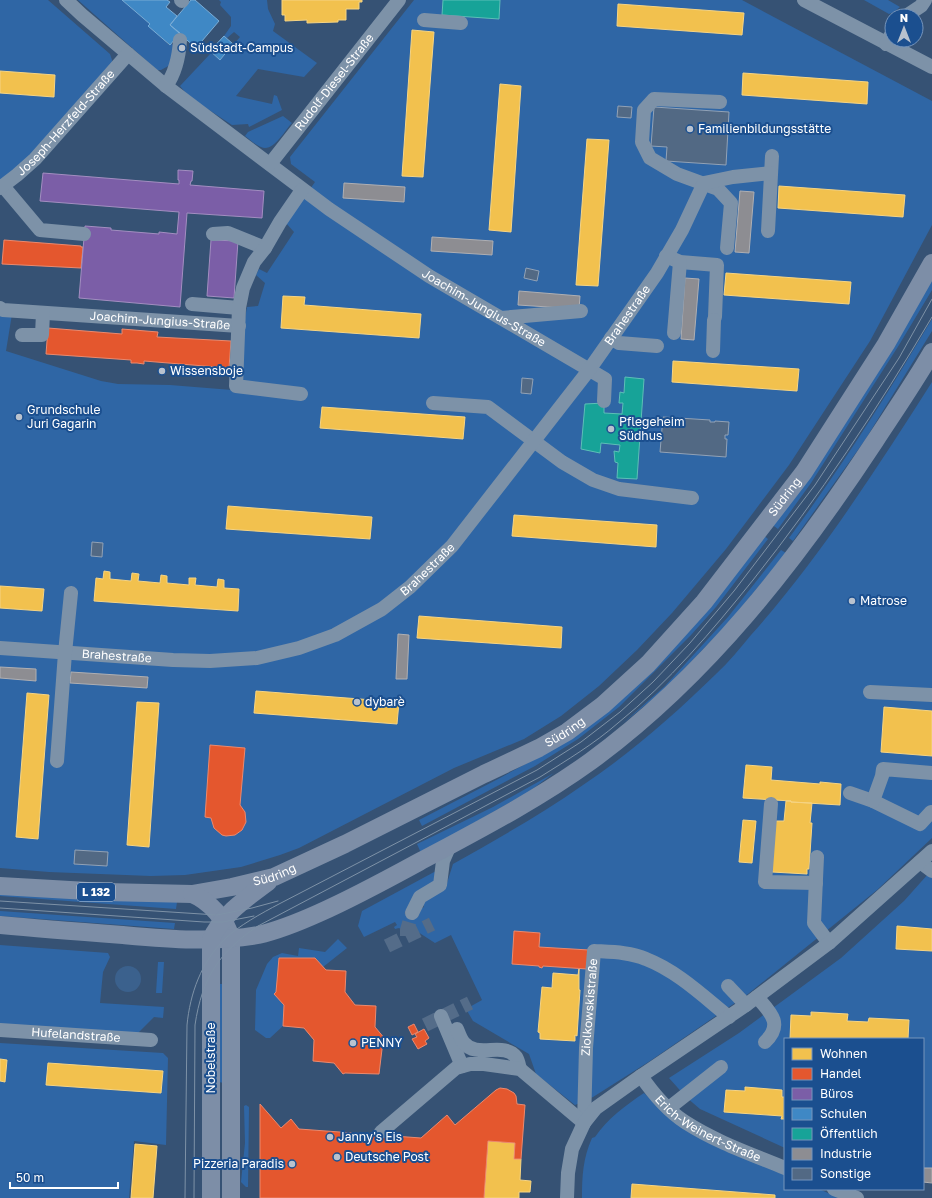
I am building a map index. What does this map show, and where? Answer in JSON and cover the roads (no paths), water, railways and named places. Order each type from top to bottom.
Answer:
[{"type":"main road","name":"Südring","points":[[0,886],[105,892],[192,894],[274,878],[539,748],[567,732],[603,705],[648,664],[704,602],[804,472],[886,344],[932,263]]},
{"type":"main road","points":[[0,925],[180,940],[231,939],[272,932],[341,903],[450,845],[548,790],[633,728],[676,690],[718,647],[799,551],[840,494],[932,352]]},
{"type":"main road","points":[[211,940],[216,930],[230,913],[244,900],[274,878]]},
{"type":"main road","name":"Nobelstraße","points":[[192,894],[200,897],[207,903],[227,928],[231,939],[231,1198]]},
{"type":"main road","name":"Nobelstraße","points":[[211,940],[211,1198]]},
{"type":"street","name":"Joachim-Jungius-Straße","points":[[66,0],[166,86],[270,164],[302,190],[402,258],[605,379],[604,401]]},
{"type":"street","name":"Rudolf-Diesel-Straße","points":[[270,164],[399,0]]},
{"type":"street","points":[[804,0],[884,36]]},
{"type":"street","points":[[918,8],[925,0]]},
{"type":"street","points":[[424,20],[461,23]]},
{"type":"street","points":[[166,86],[172,77],[179,58],[180,40]]},
{"type":"street","points":[[904,48],[932,67]]},
{"type":"street","name":"Joseph-Herzfeld-Straße","points":[[2,187],[35,159],[128,54]]},
{"type":"street","points":[[720,102],[654,99],[644,110],[642,142],[650,158],[677,174],[718,189],[731,203],[727,248]]},
{"type":"street","points":[[768,231],[772,156]]},
{"type":"street","points":[[704,183],[733,177],[771,173]]},
{"type":"street","name":"Brahestraße","points":[[0,648],[226,665],[299,648],[335,635],[382,609],[410,587],[452,546],[589,370],[657,273],[682,230],[704,183]]},
{"type":"street","points":[[2,187],[40,230],[84,234]]},
{"type":"street","name":"Joachim-Jungius-Straße","points":[[0,308],[3,310],[239,326],[239,308],[242,288],[254,262],[265,248],[280,222],[302,190]]},
{"type":"street","points":[[213,234],[228,233],[265,248]]},
{"type":"street","points":[[666,256],[680,262],[718,264],[713,351]]},
{"type":"street","points":[[674,333],[680,262]]},
{"type":"street","points":[[192,304],[239,308]]},
{"type":"street","points":[[501,318],[581,311]]},
{"type":"street","points":[[22,335],[42,335],[43,313]]},
{"type":"street","points":[[239,326],[236,386],[301,394]]},
{"type":"street","points":[[612,338],[619,344],[657,346]]},
{"type":"street","points":[[433,403],[488,407],[562,462],[594,480],[619,489],[692,498]]},
{"type":"street","points":[[57,761],[71,593]]},
{"type":"street","points":[[870,692],[932,695]]},
{"type":"street","points":[[873,801],[883,769],[932,773]]},
{"type":"street","points":[[850,793],[873,801],[920,824],[931,812],[932,813]]},
{"type":"street","points":[[771,804],[765,882],[816,883]]},
{"type":"street","points":[[412,913],[420,897],[440,885],[444,861],[450,845]]},
{"type":"street","name":"Ziolkowskistraße","points":[[567,1198],[568,1173],[572,1149],[584,1123],[596,1108],[729,1017],[830,943],[932,851]]},
{"type":"street","points":[[817,857],[814,923],[830,943]]},
{"type":"street","points":[[920,862],[932,871]]},
{"type":"street","name":"Ziolkowskistraße","points":[[584,1123],[586,1048],[594,951],[620,953],[645,958],[662,966],[678,976],[729,1017]]},
{"type":"street","points":[[728,986],[771,1014],[774,1020],[774,1028],[771,1036],[765,1042]]},
{"type":"street","points":[[436,1018],[459,1067]]},
{"type":"street","name":"Hufelandstraße","points":[[0,1030],[151,1040]]},
{"type":"street","points":[[456,1030],[464,1044],[472,1050],[503,1050],[512,1053],[516,1057],[520,1069],[584,1123]]},
{"type":"street","points":[[381,1132],[459,1067],[470,1064],[484,1064],[520,1069]]},
{"type":"street","points":[[668,1108],[721,1067]]},
{"type":"street","name":"Erich-Weinert-Straße","points":[[641,1076],[668,1108],[684,1122],[722,1142],[784,1168]]},
{"type":"street","points":[[837,1190],[857,1198]]},
{"type":"tunnel","points":[[407,936],[407,930],[412,913]]},
{"type":"tunnel","points":[[387,946],[432,924]]},
{"type":"tunnel","points":[[425,1025],[470,1003]]},
{"type":"tram line","points":[[185,1198],[187,1025],[191,1002],[198,979],[209,958],[217,948],[237,929],[265,911],[537,770],[581,742],[620,712],[653,682],[690,643],[734,591],[815,485],[899,358],[932,299]]},
{"type":"tram line","points":[[194,1198],[195,1025],[202,993],[214,968],[223,956],[244,936],[258,926],[540,777],[609,731],[655,691],[706,637],[738,599],[801,517],[847,452],[891,385],[932,317]]},
{"type":"tram line","points":[[0,901],[217,915],[278,901]]},
{"type":"tram line","points":[[0,908],[204,922],[223,922],[254,916]]},
{"type":"place","name":"Südstadt-Campus","points":[[182,48]]},
{"type":"place","name":"Familienbildungsstätte","points":[[690,129]]},
{"type":"place","name":"Wissensboje","points":[[162,371]]},
{"type":"place","name":"Grundschule Juri Gagarin","points":[[19,417]]},
{"type":"place","name":"Pflegeheim Südhus","points":[[611,429]]},
{"type":"place","name":"Matrose","points":[[852,601]]},
{"type":"place","name":"dybarè","points":[[357,702]]},
{"type":"place","name":"PENNY","points":[[353,1043]]},
{"type":"place","name":"Janny's Eis","points":[[330,1137]]},
{"type":"place","name":"Deutsche Post","points":[[337,1157]]},
{"type":"place","name":"Pizzeria Paradis","points":[[292,1164]]}]
